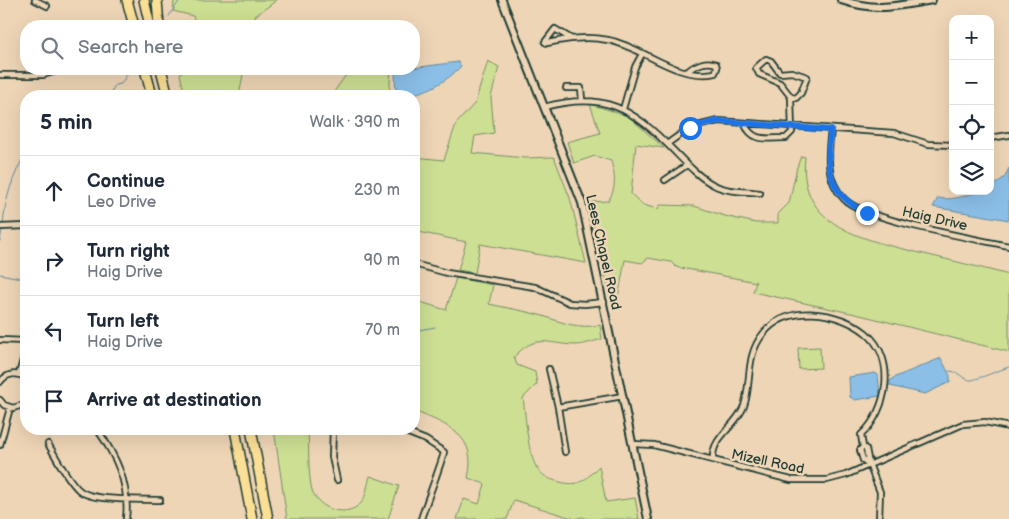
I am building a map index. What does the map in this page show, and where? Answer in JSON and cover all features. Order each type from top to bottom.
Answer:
[{"type":"highway","points":[[127,0],[132,20]]},
{"type":"highway","points":[[144,0],[149,20]]},
{"type":"highway","points":[[157,0],[159,20]]},
{"type":"highway","points":[[147,75],[150,90]]},
{"type":"highway","points":[[163,75],[167,90]]},
{"type":"highway","points":[[167,75],[168,90]]},
{"type":"highway","points":[[236,435],[252,519]]},
{"type":"highway","points":[[252,435],[268,519]]},
{"type":"main road","name":"Lees Chapel Road","points":[[502,0],[582,203],[648,519]]},
{"type":"main road","points":[[841,0],[864,8],[882,8],[932,0]]},
{"type":"street","points":[[35,0],[47,6]]},
{"type":"street","points":[[570,38],[553,30],[545,42],[547,44],[570,38],[609,40],[667,66],[688,72],[704,75],[715,73],[717,68],[716,64],[710,62],[696,65],[688,72]]},
{"type":"street","points":[[623,109],[635,67],[642,54]]},
{"type":"street","points":[[744,123],[748,132],[755,137],[786,138],[792,132],[791,97],[780,83],[759,74],[756,68],[766,59],[771,61],[780,72],[792,72],[807,77],[801,94],[796,98],[791,97]]},
{"type":"street","points":[[780,83],[784,73]]},
{"type":"street","points":[[0,75],[43,75]]},
{"type":"street","points":[[566,88],[581,88],[582,100]]},
{"type":"street","points":[[544,107],[582,100],[623,109],[640,119],[705,180],[717,186],[760,193]]},
{"type":"street","points":[[667,144],[683,132],[699,124],[718,121],[894,133],[928,144],[949,145]]},
{"type":"street","name":"Haig Drive","points":[[831,130],[828,153],[829,170],[834,185],[844,199],[854,207],[896,220],[1009,246]]},
{"type":"street","points":[[994,137],[1009,134]]},
{"type":"street","points":[[665,180],[687,165]]},
{"type":"street","points":[[0,228],[20,226]]},
{"type":"street","points":[[420,265],[535,287],[570,303],[604,302]]},
{"type":"street","points":[[713,460],[714,445],[735,422],[744,406],[748,366],[756,344],[770,326],[789,316],[824,315],[844,320],[867,334],[878,349],[886,373],[886,386],[877,413],[869,428],[861,435],[863,447],[866,449],[869,464],[880,492],[879,519]]},
{"type":"street","points":[[0,340],[20,341]]},
{"type":"street","points":[[0,382],[9,375],[19,374],[20,370]]},
{"type":"street","points":[[548,370],[558,407],[565,452]]},
{"type":"street","points":[[558,407],[623,396]]},
{"type":"street","points":[[0,400],[10,408],[20,408]]},
{"type":"street","points":[[0,446],[10,408]]},
{"type":"street","name":"Mizell Road","points":[[633,444],[654,445],[791,480],[808,482],[846,475],[962,424],[985,422],[1009,427]]},
{"type":"street","points":[[100,435],[121,471],[127,499],[126,519]]},
{"type":"street","points":[[332,435],[332,457],[337,480]]},
{"type":"street","points":[[413,435],[426,440],[444,452],[421,519]]},
{"type":"street","points":[[48,444],[82,493],[127,499],[160,500]]},
{"type":"green space","points":[[174,0],[277,0],[255,16],[254,20],[194,20],[193,16],[173,11]]},
{"type":"green space","points":[[488,61],[499,67],[491,97],[494,133],[475,136],[472,153],[526,158],[554,157],[570,198],[586,263],[480,244],[475,273],[458,270],[466,242],[420,232],[420,158],[444,160],[456,124],[475,103]]},
{"type":"green space","points":[[180,75],[243,75],[240,90],[184,90]]},
{"type":"green space","points":[[346,75],[391,75],[389,90],[335,90]]},
{"type":"green space","points":[[590,104],[628,116],[664,148],[636,144],[631,194],[643,205],[658,209],[660,205],[694,206],[756,223],[778,223],[778,214],[789,203],[801,156],[805,157],[805,181],[812,200],[824,215],[840,227],[858,236],[879,242],[1009,275],[1009,352],[860,315],[753,292],[756,282],[676,267],[671,262],[648,258],[642,263],[625,260],[618,298],[611,300],[589,202],[608,201],[611,196],[614,181],[611,161],[595,156],[574,163],[567,142],[600,133]]},
{"type":"green space","points":[[456,278],[493,285],[489,304],[537,314],[571,325],[600,325],[602,339],[575,345],[535,342],[514,357],[517,365],[535,372],[537,384],[523,398],[530,448],[532,457],[540,472],[557,481],[577,483],[586,479],[599,466],[606,502],[635,498],[639,519],[588,519],[582,517],[575,519],[514,500],[507,519],[457,519],[464,499],[479,504],[485,484],[468,478],[469,451],[457,434],[449,427],[420,414],[420,302],[446,310]]},
{"type":"green space","points":[[820,347],[821,368],[799,369],[798,348]]},
{"type":"green space","points":[[275,435],[308,435],[309,469],[312,490],[320,503],[334,510],[349,510],[362,502],[370,476],[399,486],[388,519],[287,519]]},
{"type":"water","points":[[458,62],[461,66],[432,88],[420,92],[420,90],[396,90],[395,75],[420,75],[420,67]]},
{"type":"water","points":[[1009,168],[1009,220],[933,207],[938,198],[952,199],[969,195],[994,195],[994,185],[1005,177]]},
{"type":"water","points":[[941,358],[950,376],[950,382],[925,394],[890,386],[890,381],[893,378]]},
{"type":"water","points":[[875,373],[878,375],[880,396],[855,400],[850,397],[849,377]]},
{"type":"waterway","points":[[169,16],[180,0]]},
{"type":"waterway","points":[[112,90],[115,85],[121,84],[127,75]]},
{"type":"waterway","points":[[3,226],[10,188],[20,164]]},
{"type":"waterway","points":[[0,241],[2,230]]},
{"type":"waterway","points":[[0,274],[20,278]]},
{"type":"waterway","points":[[420,330],[435,327]]},
{"type":"waterway","points":[[949,371],[973,380],[1009,367]]},
{"type":"route","points":[[690,128],[704,122],[718,121],[831,130],[828,153],[829,170],[834,185],[844,199],[854,207],[867,213]]}]
